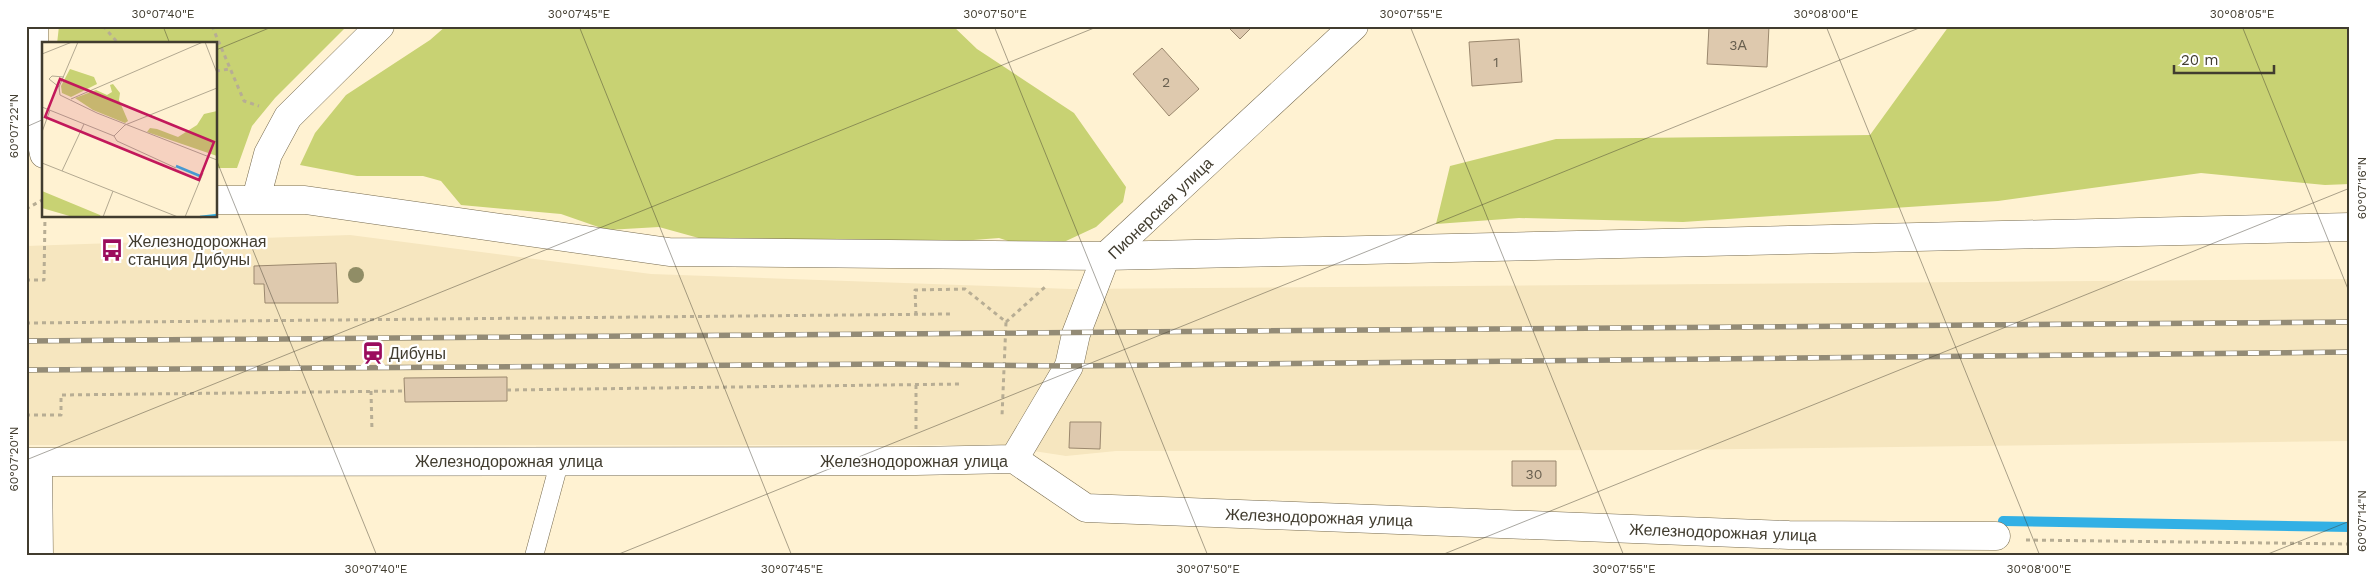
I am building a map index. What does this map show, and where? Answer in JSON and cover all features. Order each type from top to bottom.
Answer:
[{"type":"street","points":[[34,26],[30,106],[42,147]]},
{"type":"street","points":[[256,199],[268,154],[288,117],[380,26]]},
{"type":"street","name":"Пионерская улица","points":[[1014,459],[1070,366],[1076,334],[1106,256],[1354,26]]},
{"type":"street","points":[[218,200],[305,200],[669,252],[1106,256],[2350,227]]},
{"type":"street","name":"Железнодорожная улица","points":[[32,462],[916,461],[1014,459],[1086,508],[1999,544]]},
{"type":"street","points":[[32,462],[39,556]]},
{"type":"lane","points":[[534,556],[560,460]]},
{"type":"path","points":[[104,26],[116,42]]},
{"type":"path","points":[[212,26],[244,101],[288,117]]},
{"type":"path","points":[[218,71],[230,68]]},
{"type":"path","points":[[26,209],[42,200]]},
{"type":"path","points":[[26,280],[44,280],[44,218]]},
{"type":"path","points":[[1002,419],[1006,322],[1059,275],[1074,256]]},
{"type":"path","points":[[916,315],[915,290],[965,290],[1006,322]]},
{"type":"path","points":[[26,324],[950,314]]},
{"type":"path","points":[[916,384],[916,431],[926,431]]},
{"type":"path","points":[[507,390],[961,384]]},
{"type":"path","points":[[371,391],[372,435]]},
{"type":"path","points":[[26,415],[61,415],[61,395],[405,391]]},
{"type":"path","points":[[1999,544],[2009,540],[2350,544]]},
{"type":"shaded area","points":[[350,235],[651,274],[1071,289],[2350,279],[2350,441],[1669,450],[1116,451],[1066,456],[995,445],[26,445],[26,246]]},
{"type":"green space","points":[[59,26],[347,26],[275,98],[252,126],[237,168],[218,168],[218,42],[57,42]]},
{"type":"green space","points":[[446,26],[953,26],[977,49],[1074,113],[1126,187],[1123,202],[1096,227],[1051,248],[1032,249],[999,238],[859,249],[724,245],[659,227],[607,230],[561,214],[461,205],[441,181],[423,176],[357,176],[300,165],[315,133],[346,95],[430,40]]},
{"type":"green space","points":[[1949,26],[2350,26],[2350,184],[2325,185],[2201,173],[1998,201],[1683,222],[1519,218],[1436,224],[1450,166],[1556,139],[1870,135]]},
{"type":"building","points":[[1227,26],[1253,26],[1240,39]]},
{"type":"building","points":[[1709,26],[1769,26],[1767,67],[1707,64]]},
{"type":"building","points":[[1519,39],[1522,82],[1472,86],[1469,42]]},
{"type":"building","points":[[1162,48],[1199,89],[1169,116],[1133,74]]},
{"type":"building","points":[[336,263],[338,303],[265,303],[264,284],[254,284],[254,266]]},
{"type":"building","points":[[507,377],[507,401],[405,402],[404,378]]},
{"type":"building","points":[[1070,422],[1101,422],[1100,449],[1069,448]]},
{"type":"building","points":[[1512,461],[1556,461],[1556,486],[1512,486]]},
{"type":"waterway","points":[[2003,521],[2350,527]]},
{"type":"railway","points":[[26,341],[2350,322]]},
{"type":"railway","points":[[26,370],[893,364],[1069,366],[2350,352]]},
{"type":"place","name":"Железнодорожная станция Дибуны","points":[[112,250]]},
{"type":"place","name":"Дибуны","points":[[373,353]]}]
